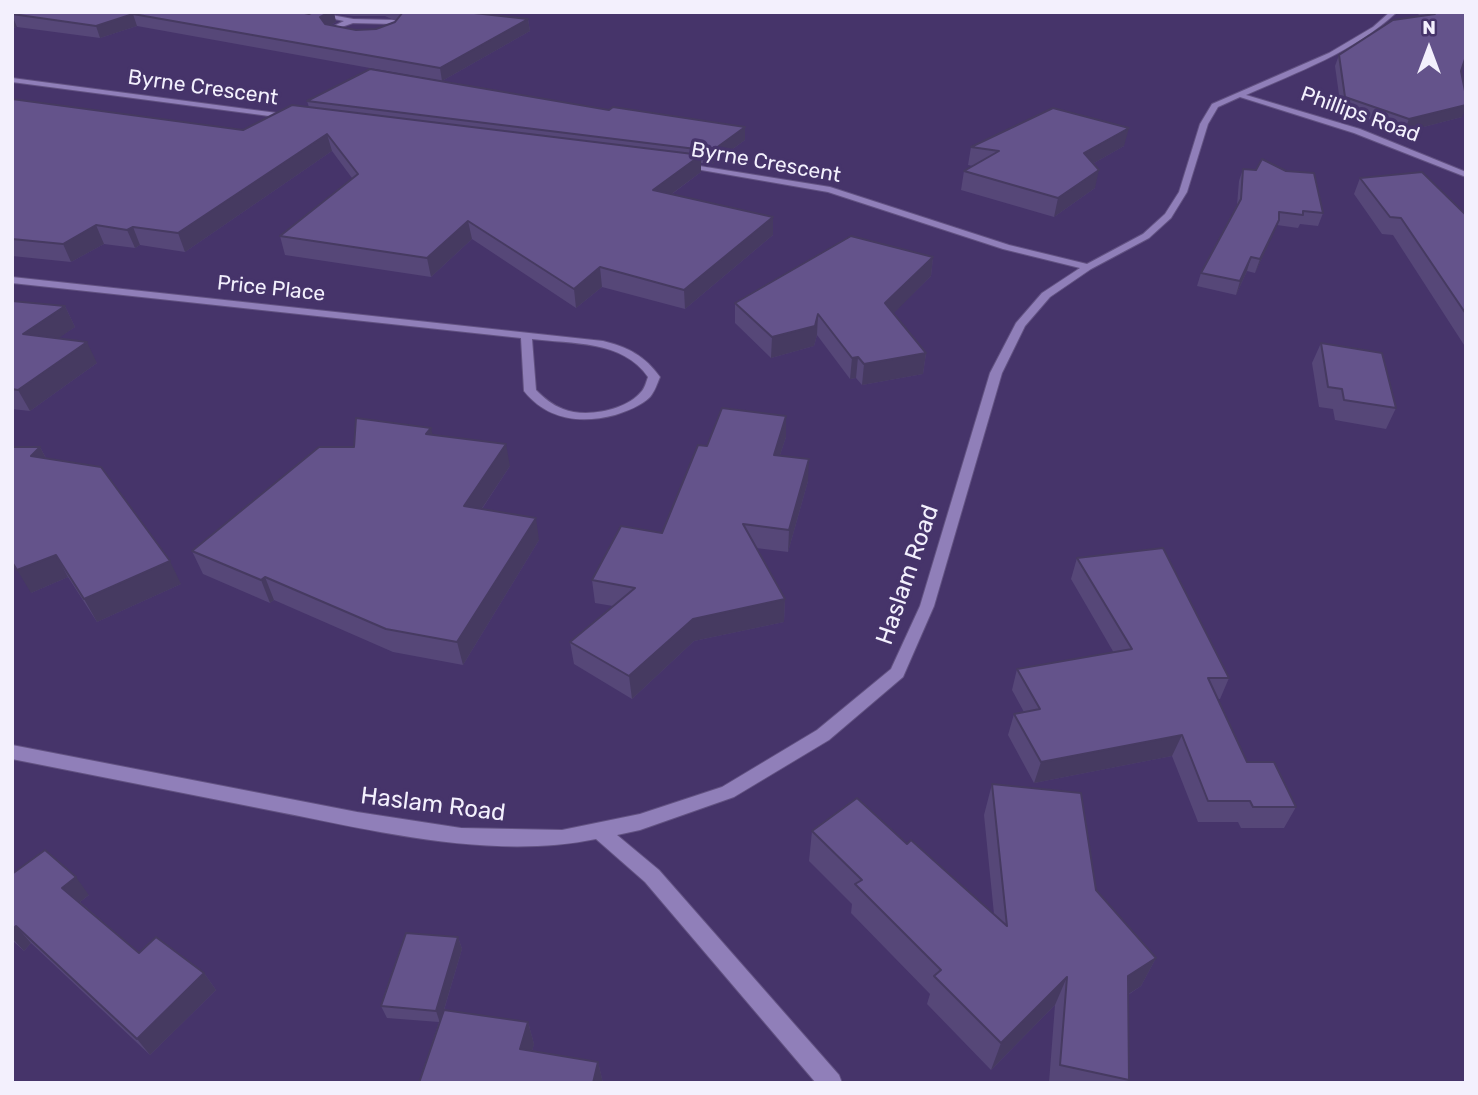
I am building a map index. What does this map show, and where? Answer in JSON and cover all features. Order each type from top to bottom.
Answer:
[{"type":"street","points":[[304,12],[353,20],[384,19],[400,25],[398,30],[381,35]]},
{"type":"street","name":"Haslam Road","points":[[12,752],[357,820],[461,836],[562,838],[640,822],[728,792],[824,735],[897,673],[927,606],[996,373],[1020,325],[1046,295],[1088,267],[1146,236],[1168,216],[1182,192],[1205,124],[1215,106],[1366,35],[1394,12]]},
{"type":"street","points":[[294,18],[335,26]]},
{"type":"street","points":[[349,38],[332,34],[329,30],[353,20]]},
{"type":"street","name":"Byrne Crescent","points":[[12,80],[304,119]]},
{"type":"street","name":"Phillips Road","points":[[1240,95],[1357,131],[1466,175]]},
{"type":"street","name":"Byrne Crescent","points":[[668,163],[831,190],[1006,247],[1088,267]]},
{"type":"street","name":"Price Place","points":[[12,280],[603,344],[629,352],[645,362],[654,377],[646,395],[624,409],[594,414],[563,414],[544,405],[530,391],[526,337]]},
{"type":"street","points":[[600,831],[652,876],[831,1083]]},
{"type":"building","points":[[12,12],[329,12],[320,17],[325,24],[356,30],[376,29],[395,22],[403,12],[465,12],[528,19],[440,68],[133,14],[96,26]]},
{"type":"building","points":[[1433,12],[1466,12],[1466,56],[1461,71],[1466,105],[1409,119],[1345,97],[1339,55],[1393,20],[1435,14]]},
{"type":"building","points":[[370,69],[609,110],[613,107],[745,127],[712,151],[307,101]]},
{"type":"building","points":[[12,99],[243,130],[292,105],[701,155],[653,190],[773,217],[684,290],[600,267],[574,289],[468,221],[427,258],[280,236],[358,174],[327,134],[178,233],[96,225],[63,244],[12,239]]},
{"type":"building","points":[[1053,108],[1129,128],[1084,153],[1099,170],[1058,198],[964,171],[999,151],[971,147]]},
{"type":"building","points":[[1262,159],[1286,171],[1314,173],[1323,213],[1303,211],[1303,215],[1279,212],[1279,220],[1260,259],[1251,257],[1240,281],[1201,273],[1241,199],[1243,169],[1256,170]]},
{"type":"building","points":[[1422,172],[1466,215],[1466,314],[1401,218],[1390,217],[1360,178]]},
{"type":"building","points":[[851,236],[933,257],[885,303],[926,353],[864,364],[858,357],[852,358],[818,314],[815,326],[772,337],[735,303]]},
{"type":"building","points":[[12,301],[65,306],[23,334],[87,342],[18,390],[12,389]]},
{"type":"building","points":[[1321,343],[1382,353],[1396,408],[1344,400],[1342,389],[1328,387]]},
{"type":"building","points":[[722,408],[786,416],[774,455],[809,459],[789,530],[743,524],[785,599],[693,619],[629,676],[570,642],[635,588],[592,580],[621,526],[662,533],[698,445],[707,446]]},
{"type":"building","points":[[356,418],[431,428],[426,434],[506,444],[464,506],[536,518],[457,642],[386,629],[265,577],[261,580],[192,551],[319,447],[354,447]]},
{"type":"building","points":[[12,447],[40,447],[31,456],[101,467],[170,561],[84,599],[56,555],[17,570],[12,562]]},
{"type":"building","points":[[1163,548],[1229,678],[1208,678],[1247,762],[1274,762],[1296,807],[1253,807],[1250,801],[1208,801],[1182,735],[1041,762],[1014,714],[1040,709],[1017,669],[1132,649],[1077,558]]},
{"type":"building","points":[[992,784],[1081,793],[1096,890],[1156,958],[1128,976],[1129,1080],[1060,1065],[1067,977],[1001,1043],[934,976],[941,970],[855,884],[862,880],[812,831],[857,798],[907,844],[911,840],[1007,926]]},
{"type":"building","points":[[45,850],[76,877],[62,888],[139,953],[156,937],[204,973],[137,1039],[16,926],[12,930],[12,874]]},
{"type":"building","points":[[406,933],[458,937],[436,1011],[381,1006]]},
{"type":"building","points":[[444,1010],[528,1022],[520,1049],[598,1062],[593,1083],[419,1083]]}]
